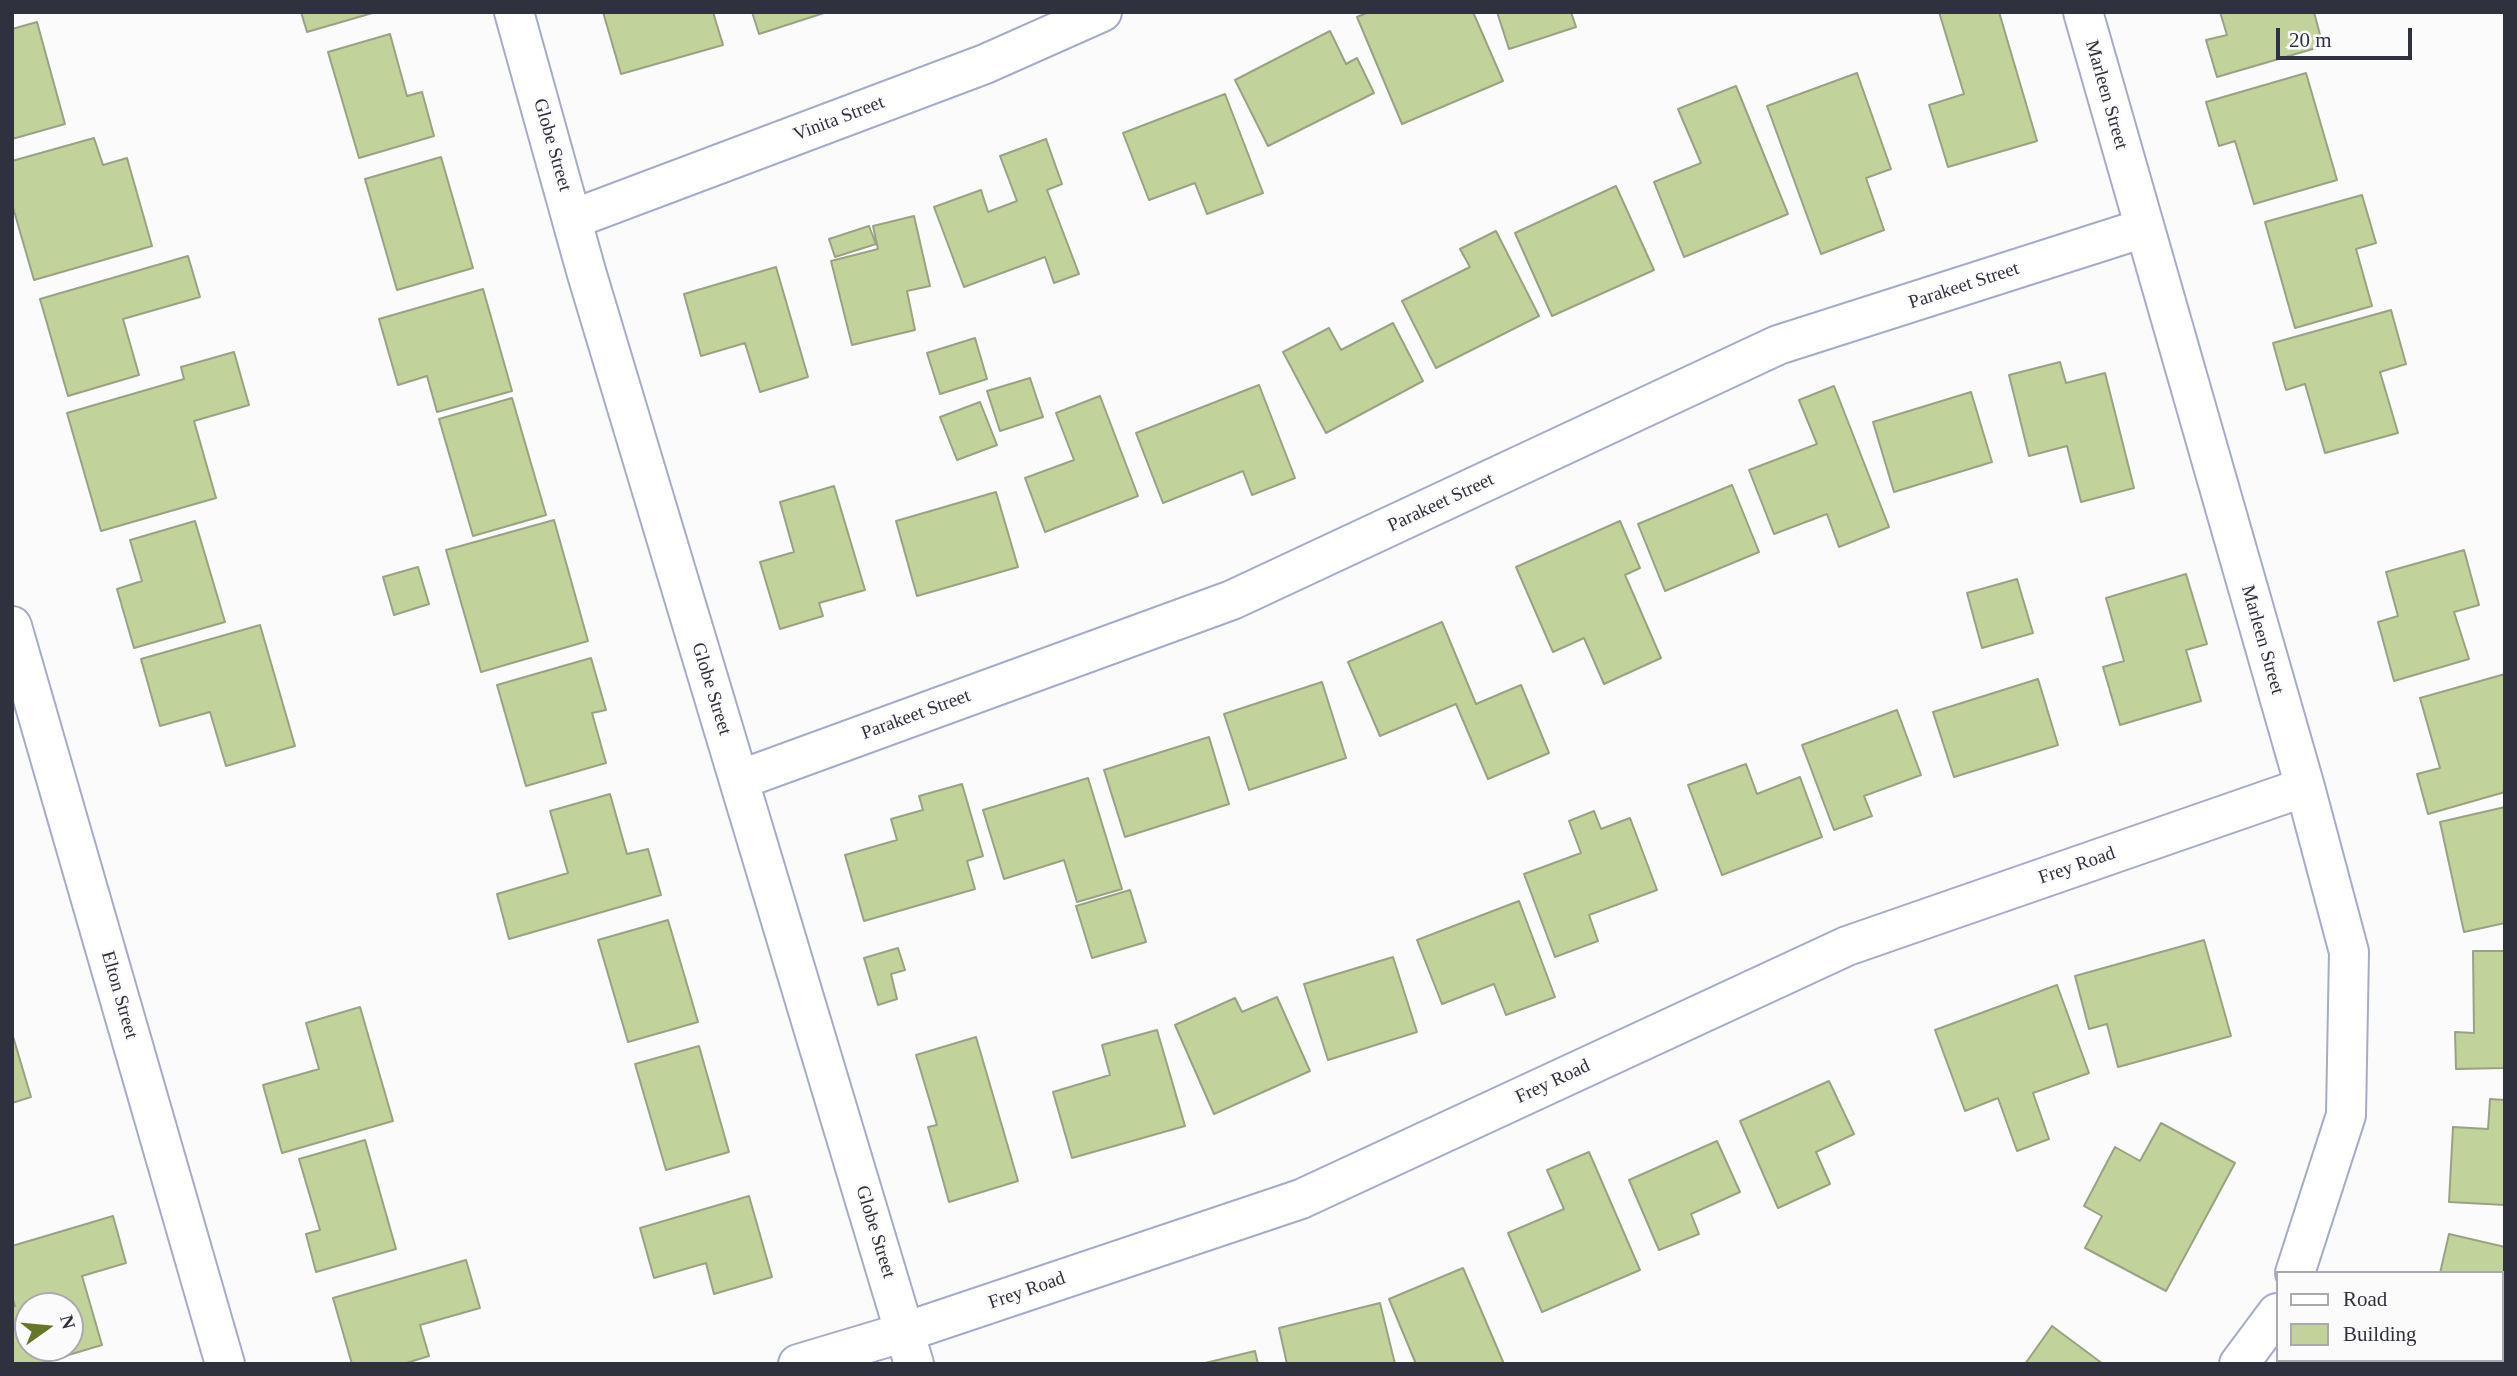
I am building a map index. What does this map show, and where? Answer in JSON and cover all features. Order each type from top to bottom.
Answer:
[{"type":"street","name":"Globe Street","points":[[514,12],[586,271],[909,1348]]},
{"type":"street","name":"Vinita Street","points":[[573,219],[985,64],[1102,12]]},
{"type":"street","name":"Marleen Street","points":[[2083,12],[2305,787],[2349,952],[2346,1115],[2296,1271]]},
{"type":"street","name":"Parakeet Street","points":[[739,780],[1232,600],[1779,345],[2144,228]]},
{"type":"street","name":"Elton Street","points":[[12,626],[225,1364]]},
{"type":"street","name":"Frey Road","points":[[797,1364],[909,1348],[1301,1199],[1847,946],[2305,787]]},
{"type":"street","points":[[2239,1364],[2276,1314]]},
{"type":"building","points":[[301,12],[376,12],[307,32]]},
{"type":"building","points":[[603,12],[713,12],[723,45],[621,74]]},
{"type":"building","points":[[752,12],[827,12],[759,34]]},
{"type":"building","points":[[1369,12],[1473,12],[1503,81],[1402,124],[1357,17]]},
{"type":"building","points":[[1497,12],[1571,12],[1576,27],[1509,49]]},
{"type":"building","points":[[1939,12],[1999,12],[2037,141],[1948,167],[1929,105],[1964,94]]},
{"type":"building","points":[[2220,12],[2314,12],[2323,46],[2217,77],[2206,40],[2227,35]]},
{"type":"building","points":[[37,22],[65,124],[12,139],[12,29]]},
{"type":"building","points":[[1330,31],[1346,64],[1357,58],[1374,93],[1268,146],[1235,80]]},
{"type":"building","points":[[390,34],[407,96],[422,92],[434,136],[359,158],[328,52]]},
{"type":"building","points":[[1857,73],[1891,169],[1866,178],[1884,230],[1821,254],[1767,106]]},
{"type":"building","points":[[2306,73],[2337,180],[2254,204],[2235,141],[2219,146],[2206,102]]},
{"type":"building","points":[[1736,86],[1788,214],[1684,257],[1654,182],[1701,163],[1678,109]]},
{"type":"building","points":[[1225,94],[1263,193],[1207,214],[1195,183],[1149,200],[1123,133]]},
{"type":"building","points":[[94,138],[103,165],[127,158],[152,246],[34,280],[12,204],[12,161]]},
{"type":"building","points":[[1046,139],[1062,184],[1047,190],[1079,274],[1054,283],[1045,257],[964,287],[934,207],[981,190],[988,212],[1017,201],[1000,156]]},
{"type":"building","points":[[441,157],[473,268],[397,290],[365,179]]},
{"type":"building","points":[[1616,186],[1654,270],[1552,316],[1515,233]]},
{"type":"building","points":[[2362,195],[2376,243],[2356,249],[2372,306],[2295,328],[2265,222]]},
{"type":"building","points":[[914,216],[930,286],[907,291],[915,330],[852,345],[831,261],[878,249],[873,226]]},
{"type":"building","points":[[869,226],[876,244],[835,257],[829,239]]},
{"type":"building","points":[[1496,231],[1539,316],[1436,368],[1402,301],[1470,267],[1460,249]]},
{"type":"building","points":[[188,256],[200,297],[123,319],[139,375],[68,396],[40,299]]},
{"type":"building","points":[[776,267],[808,377],[760,392],[745,343],[701,356],[684,294]]},
{"type":"building","points":[[483,289],[512,391],[437,412],[427,376],[398,385],[379,319]]},
{"type":"building","points":[[2391,310],[2406,364],[2380,372],[2398,433],[2325,453],[2305,384],[2286,390],[2273,343]]},
{"type":"building","points":[[1393,323],[1423,381],[1326,433],[1283,352],[1329,328],[1341,350]]},
{"type":"building","points":[[975,338],[987,379],[940,394],[927,353]]},
{"type":"building","points":[[234,352],[249,405],[194,421],[216,498],[101,531],[67,413],[184,379],[181,367]]},
{"type":"building","points":[[2060,362],[2066,383],[2105,373],[2134,488],[2081,502],[2067,446],[2029,456],[2009,375]]},
{"type":"building","points":[[1030,378],[1043,417],[1000,431],[987,391]]},
{"type":"building","points":[[1259,385],[1295,478],[1252,495],[1243,471],[1163,503],[1136,433]]},
{"type":"building","points":[[1834,386],[1889,527],[1839,547],[1827,514],[1774,534],[1749,470],[1817,444],[1799,400]]},
{"type":"building","points":[[1971,392],[1992,462],[1894,492],[1873,422]]},
{"type":"building","points":[[1100,396],[1138,496],[1045,532],[1025,478],[1074,460],[1056,413]]},
{"type":"building","points":[[512,398],[546,515],[473,536],[439,419]]},
{"type":"building","points":[[980,402],[997,445],[957,460],[940,417]]},
{"type":"building","points":[[1732,485],[1759,552],[1665,591],[1638,524]]},
{"type":"building","points":[[834,486],[865,590],[819,603],[823,616],[780,629],[760,562],[794,552],[780,502]]},
{"type":"building","points":[[996,492],[1018,567],[917,596],[896,521]]},
{"type":"building","points":[[554,520],[588,641],[481,672],[446,550]]},
{"type":"building","points":[[195,521],[225,622],[134,648],[117,589],[142,581],[130,540]]},
{"type":"building","points":[[1620,521],[1640,568],[1625,575],[1661,658],[1604,684],[1584,638],[1553,652],[1516,567]]},
{"type":"building","points":[[2464,550],[2479,605],[2454,612],[2469,659],[2394,681],[2378,622],[2398,616],[2386,572]]},
{"type":"building","points":[[418,567],[429,604],[394,615],[383,577]]},
{"type":"building","points":[[2186,574],[2207,644],[2186,650],[2201,701],[2120,725],[2103,667],[2124,661],[2106,598]]},
{"type":"building","points":[[2017,579],[2033,633],[1982,648],[1967,593]]},
{"type":"building","points":[[1442,622],[1476,704],[1521,685],[1549,753],[1488,779],[1456,704],[1380,736],[1348,662]]},
{"type":"building","points":[[260,625],[295,746],[226,766],[210,712],[160,726],[141,659]]},
{"type":"building","points":[[591,658],[606,710],[592,713],[606,763],[526,786],[497,685]]},
{"type":"building","points":[[2505,674],[2505,792],[2428,814],[2417,774],[2440,768],[2420,698]]},
{"type":"building","points":[[2038,679],[2058,745],[1954,777],[1933,712]]},
{"type":"building","points":[[1322,682],[1346,758],[1249,790],[1224,714]]},
{"type":"building","points":[[1897,710],[1921,775],[1864,796],[1872,816],[1834,830],[1802,745]]},
{"type":"building","points":[[1209,737],[1229,804],[1125,837],[1104,770]]},
{"type":"building","points":[[1746,764],[1757,794],[1800,777],[1822,837],[1722,875],[1688,785]]},
{"type":"building","points":[[1088,778],[1122,889],[1077,902],[1064,860],[1004,879],[983,810]]},
{"type":"building","points":[[962,784],[983,856],[967,861],[975,889],[864,921],[845,855],[897,840],[891,819],[923,810],[919,796]]},
{"type":"building","points":[[610,794],[627,854],[648,849],[661,895],[509,939],[497,894],[568,873],[550,811]]},
{"type":"building","points":[[2505,807],[2505,923],[2464,932],[2440,822]]},
{"type":"building","points":[[1594,811],[1601,829],[1630,818],[1657,890],[1589,915],[1598,941],[1555,957],[1524,874],[1581,853],[1569,821]]},
{"type":"building","points":[[1130,890],[1146,942],[1092,958],[1076,906]]},
{"type":"building","points":[[1519,901],[1555,997],[1506,1015],[1494,984],[1442,1004],[1417,940]]},
{"type":"building","points":[[668,920],[698,1022],[628,1042],[598,940]]},
{"type":"building","points":[[2204,940],[2231,1036],[2118,1067],[2107,1024],[2089,1029],[2075,976]]},
{"type":"building","points":[[898,948],[905,970],[891,974],[897,999],[878,1005],[864,958]]},
{"type":"building","points":[[2473,951],[2505,951],[2505,1068],[2456,1069],[2455,1032],[2474,1033]]},
{"type":"building","points":[[1393,957],[1417,1032],[1328,1060],[1304,984]]},
{"type":"building","points":[[2057,985],[2089,1073],[2033,1093],[2049,1139],[2017,1151],[1998,1098],[1965,1111],[1935,1030]]},
{"type":"building","points":[[1277,997],[1310,1071],[1214,1114],[1175,1025],[1235,998],[1242,1012]]},
{"type":"building","points":[[360,1007],[393,1121],[282,1153],[263,1085],[319,1069],[306,1023]]},
{"type":"building","points":[[1157,1030],[1185,1126],[1072,1158],[1053,1092],[1110,1075],[1102,1045]]},
{"type":"building","points":[[12,1033],[31,1097],[12,1103]]},
{"type":"building","points":[[976,1037],[1018,1181],[949,1202],[928,1127],[937,1125],[916,1055]]},
{"type":"building","points":[[699,1046],[729,1152],[666,1170],[635,1064]]},
{"type":"building","points":[[1829,1081],[1854,1134],[1816,1152],[1830,1184],[1778,1208],[1740,1121]]},
{"type":"building","points":[[2490,1099],[2505,1100],[2505,1205],[2449,1202],[2453,1127],[2488,1129]]},
{"type":"building","points":[[2161,1123],[2235,1163],[2166,1291],[2085,1248],[2102,1216],[2084,1206],[2115,1147],[2140,1161]]},
{"type":"building","points":[[365,1140],[396,1249],[316,1272],[306,1234],[320,1230],[299,1159]]},
{"type":"building","points":[[1717,1141],[1740,1192],[1691,1214],[1699,1234],[1659,1250],[1629,1180]]},
{"type":"building","points":[[1589,1152],[1640,1270],[1542,1312],[1508,1233],[1564,1209],[1547,1170]]},
{"type":"building","points":[[749,1196],[772,1277],[714,1294],[706,1263],[654,1278],[640,1228]]},
{"type":"building","points":[[113,1216],[126,1263],[82,1276],[102,1345],[84,1350],[84,1292],[14,1292],[14,1303],[12,1246]]},
{"type":"building","points":[[2449,1234],[2505,1247],[2503,1278],[2503,1271],[2440,1271]]},
{"type":"building","points":[[466,1260],[480,1308],[420,1325],[429,1356],[403,1364],[352,1364],[333,1298]]},
{"type":"building","points":[[1463,1268],[1504,1364],[1416,1364],[1389,1299]]},
{"type":"building","points":[[2503,1298],[2505,1299],[2503,1342]]},
{"type":"building","points":[[1380,1303],[1395,1364],[1287,1364],[1279,1328]]},
{"type":"building","points":[[14,1306],[14,1362],[45,1362],[12,1364]]},
{"type":"building","points":[[2052,1326],[2103,1364],[2025,1364]]},
{"type":"building","points":[[1255,1351],[1258,1364],[1201,1364]]}]
